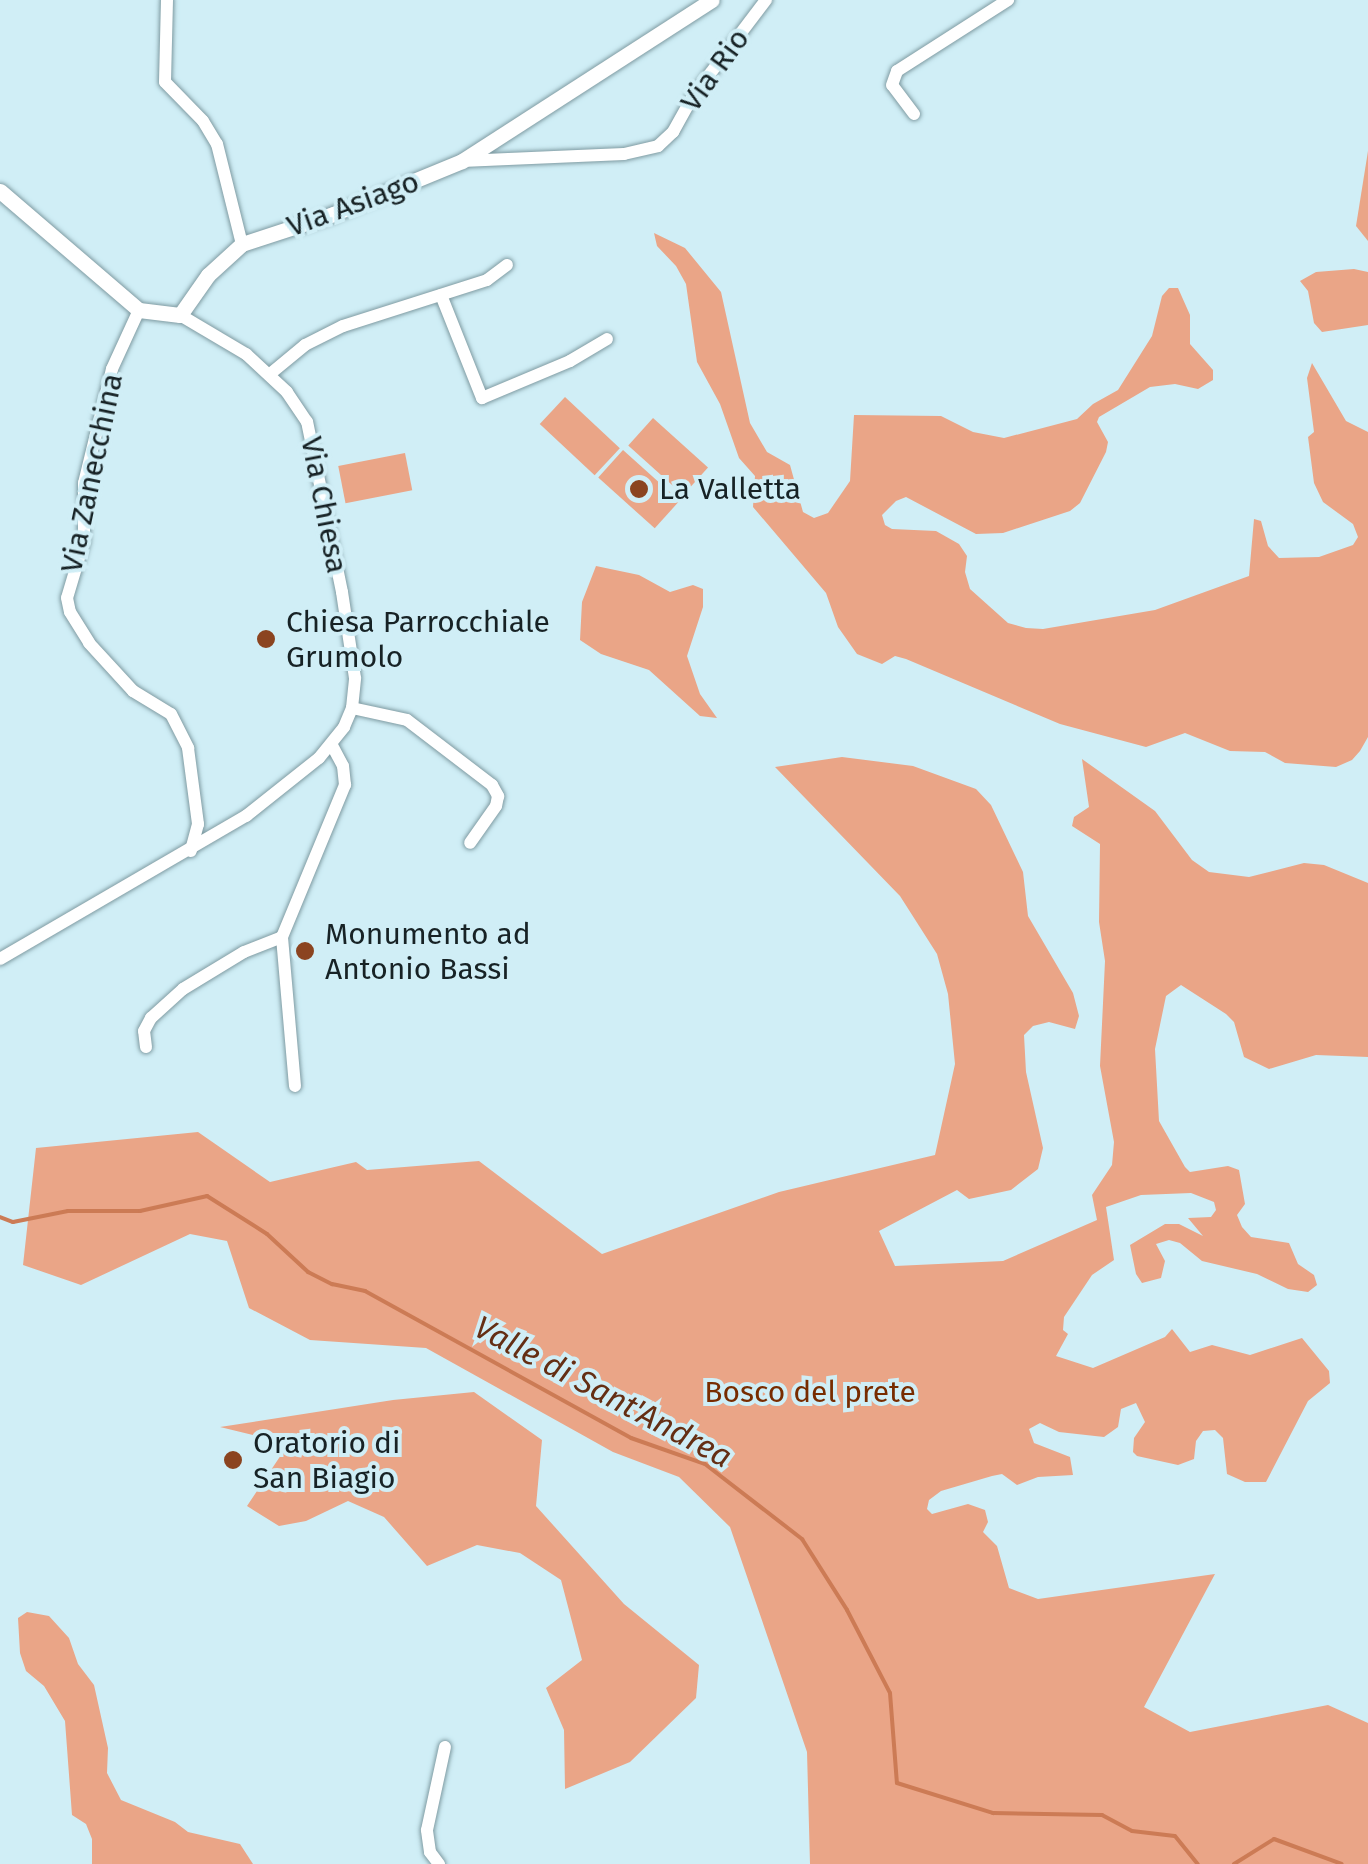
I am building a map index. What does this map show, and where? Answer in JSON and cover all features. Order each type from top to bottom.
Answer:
[{"type":"street","points":[[167,0],[164,82],[218,144],[242,244]]},
{"type":"street","name":"Via Rio","points":[[633,48],[712,0]]},
{"type":"street","name":"Via Rio","points":[[666,140],[692,96],[766,0]]},
{"type":"street","points":[[914,114],[892,85],[897,71],[1008,0]]},
{"type":"street","name":"Via Asiago","points":[[180,315],[208,274],[242,244],[349,208],[462,161],[633,48]]},
{"type":"street","name":"Via Asiago","points":[[462,161],[644,152],[666,140]]},
{"type":"street","points":[[0,191],[139,310],[180,315]]},
{"type":"street","points":[[270,374],[306,346],[343,326],[487,280],[507,265]]},
{"type":"street","points":[[441,295],[482,398],[570,361],[608,339]]},
{"type":"street","name":"Via Zanecchina","points":[[139,310],[112,369],[84,482],[84,541],[67,598],[70,612],[89,643],[133,691],[172,714],[188,748],[198,824],[191,852]]},
{"type":"street","name":"Via Chiesa","points":[[180,315],[246,354],[270,374],[308,422],[323,484],[354,678],[352,708],[332,745],[287,785],[191,852]]},
{"type":"street","points":[[352,708],[407,720],[492,784],[498,796],[496,806],[470,843]]},
{"type":"street","points":[[295,1086],[282,937],[345,786],[344,766],[332,745]]},
{"type":"street","points":[[0,959],[191,852]]},
{"type":"street","points":[[146,1048],[144,1031],[151,1018],[182,989],[244,952],[282,937]]},
{"type":"street","points":[[438,1864],[430,1852],[427,1830],[445,1746]]},
{"type":"green space","points":[[1368,151],[1368,241],[1356,226]]},
{"type":"green space","points":[[654,233],[685,248],[721,292],[750,423],[767,452],[790,465],[803,512],[814,518],[828,513],[850,481],[854,415],[941,416],[973,432],[1004,438],[1077,419],[1093,404],[1118,390],[1152,336],[1162,296],[1169,288],[1178,288],[1190,315],[1190,344],[1213,370],[1213,380],[1198,389],[1175,384],[1150,387],[1099,417],[1097,422],[1108,442],[1106,452],[1080,503],[1070,511],[1003,533],[976,534],[906,497],[882,515],[885,525],[892,529],[936,531],[959,544],[967,556],[965,572],[970,589],[1008,623],[1026,628],[1043,629],[1155,610],[1249,576],[1254,519],[1261,521],[1268,546],[1279,558],[1319,557],[1353,545],[1358,537],[1353,524],[1323,502],[1314,483],[1308,437],[1314,432],[1307,378],[1312,363],[1346,421],[1368,432],[1368,737],[1360,751],[1352,760],[1336,767],[1285,763],[1265,752],[1230,751],[1185,733],[1146,747],[1060,724],[906,659],[895,656],[882,664],[857,654],[838,627],[826,593],[753,507],[755,476],[739,458],[720,404],[697,362],[686,284],[657,246]]},
{"type":"green space","points":[[1316,272],[1368,272],[1368,325],[1322,332],[1314,323],[1308,291],[1300,281]]},
{"type":"green space","points":[[565,397],[620,448],[595,475],[540,424]]},
{"type":"green space","points":[[653,418],[708,468],[683,495],[628,445]]},
{"type":"green space","name":"La Valletta","points":[[623,450],[679,501],[655,528],[598,477]]},
{"type":"green space","points":[[405,453],[412,490],[346,503],[338,466]]},
{"type":"green space","points":[[596,566],[639,575],[670,592],[693,585],[703,589],[703,607],[687,656],[700,694],[717,718],[700,716],[649,670],[601,654],[580,640],[582,602]]},
{"type":"green space","name":"Bosco del prete","points":[[842,757],[913,766],[976,789],[991,805],[1023,872],[1028,916],[1073,993],[1079,1016],[1075,1029],[1049,1022],[1033,1026],[1024,1035],[1026,1072],[1043,1148],[1038,1169],[1011,1190],[969,1199],[957,1190],[879,1231],[895,1266],[1003,1261],[1097,1220],[1092,1195],[1112,1165],[1114,1142],[1100,1066],[1105,961],[1099,922],[1100,844],[1072,826],[1074,817],[1089,807],[1082,759],[1155,811],[1192,860],[1209,872],[1249,877],[1304,863],[1324,865],[1368,883],[1368,1057],[1316,1055],[1269,1069],[1244,1057],[1234,1022],[1226,1014],[1181,985],[1166,996],[1155,1049],[1159,1121],[1185,1167],[1190,1172],[1228,1166],[1239,1170],[1245,1204],[1237,1215],[1242,1227],[1251,1237],[1289,1243],[1298,1264],[1314,1275],[1317,1285],[1308,1292],[1288,1289],[1257,1274],[1202,1261],[1180,1243],[1169,1240],[1156,1244],[1165,1261],[1161,1278],[1142,1283],[1136,1274],[1130,1245],[1165,1224],[1179,1224],[1203,1236],[1188,1218],[1211,1217],[1216,1210],[1214,1202],[1191,1193],[1141,1195],[1106,1207],[1114,1260],[1092,1275],[1064,1317],[1063,1330],[1068,1334],[1056,1356],[1093,1368],[1165,1337],[1172,1329],[1190,1352],[1212,1345],[1250,1355],[1302,1338],[1329,1371],[1330,1383],[1308,1401],[1266,1482],[1245,1482],[1227,1474],[1223,1438],[1215,1430],[1203,1431],[1196,1441],[1194,1459],[1178,1465],[1137,1456],[1133,1452],[1134,1438],[1145,1422],[1136,1403],[1121,1409],[1118,1427],[1104,1437],[1059,1432],[1040,1423],[1029,1429],[1034,1443],[1070,1457],[1073,1475],[1038,1477],[1017,1485],[1002,1474],[992,1476],[941,1491],[929,1500],[927,1509],[932,1514],[968,1504],[985,1510],[988,1522],[983,1532],[997,1546],[1009,1588],[1038,1599],[1215,1574],[1144,1707],[1190,1732],[1328,1705],[1368,1723],[1368,1864],[810,1864],[807,1752],[730,1527],[679,1477],[613,1452],[426,1348],[310,1340],[249,1308],[227,1241],[190,1234],[81,1285],[23,1265],[36,1148],[198,1132],[270,1182],[356,1162],[367,1170],[479,1161],[602,1254],[779,1192],[935,1155],[955,1064],[948,994],[937,954],[900,896],[775,767]]},
{"type":"green space","points":[[474,1392],[542,1440],[536,1506],[624,1604],[699,1665],[696,1698],[630,1762],[565,1789],[564,1730],[546,1688],[582,1660],[561,1580],[520,1553],[477,1545],[427,1566],[384,1517],[348,1501],[306,1521],[279,1526],[247,1506],[281,1455],[274,1440],[220,1427],[393,1400]]},
{"type":"green space","points":[[27,1612],[49,1616],[69,1638],[78,1664],[94,1685],[108,1748],[107,1773],[121,1800],[175,1822],[188,1832],[240,1844],[253,1864],[92,1864],[92,1839],[86,1824],[72,1815],[65,1721],[44,1686],[26,1671],[20,1653],[18,1618]]},
{"type":"waterway","name":"Valle di Sant'Andrea","points":[[0,1217],[13,1222],[68,1211],[140,1211],[207,1196],[267,1234],[308,1272],[332,1284],[365,1291],[631,1438],[705,1464],[802,1539],[847,1610],[890,1693],[897,1783],[993,1813],[1102,1815],[1132,1831],[1175,1836],[1198,1864]]},
{"type":"waterway","name":"Valle di Sant'Andrea","points":[[1234,1864],[1274,1839],[1342,1864]]},
{"type":"place","name":"La Valletta","points":[[639,489]]},
{"type":"place","name":"Chiesa Parrocchiale Grumolo","points":[[266,639]]},
{"type":"place","name":"Monumento ad Antonio Bassi","points":[[305,951]]},
{"type":"place","name":"Oratorio di San Biagio","points":[[233,1460]]}]
